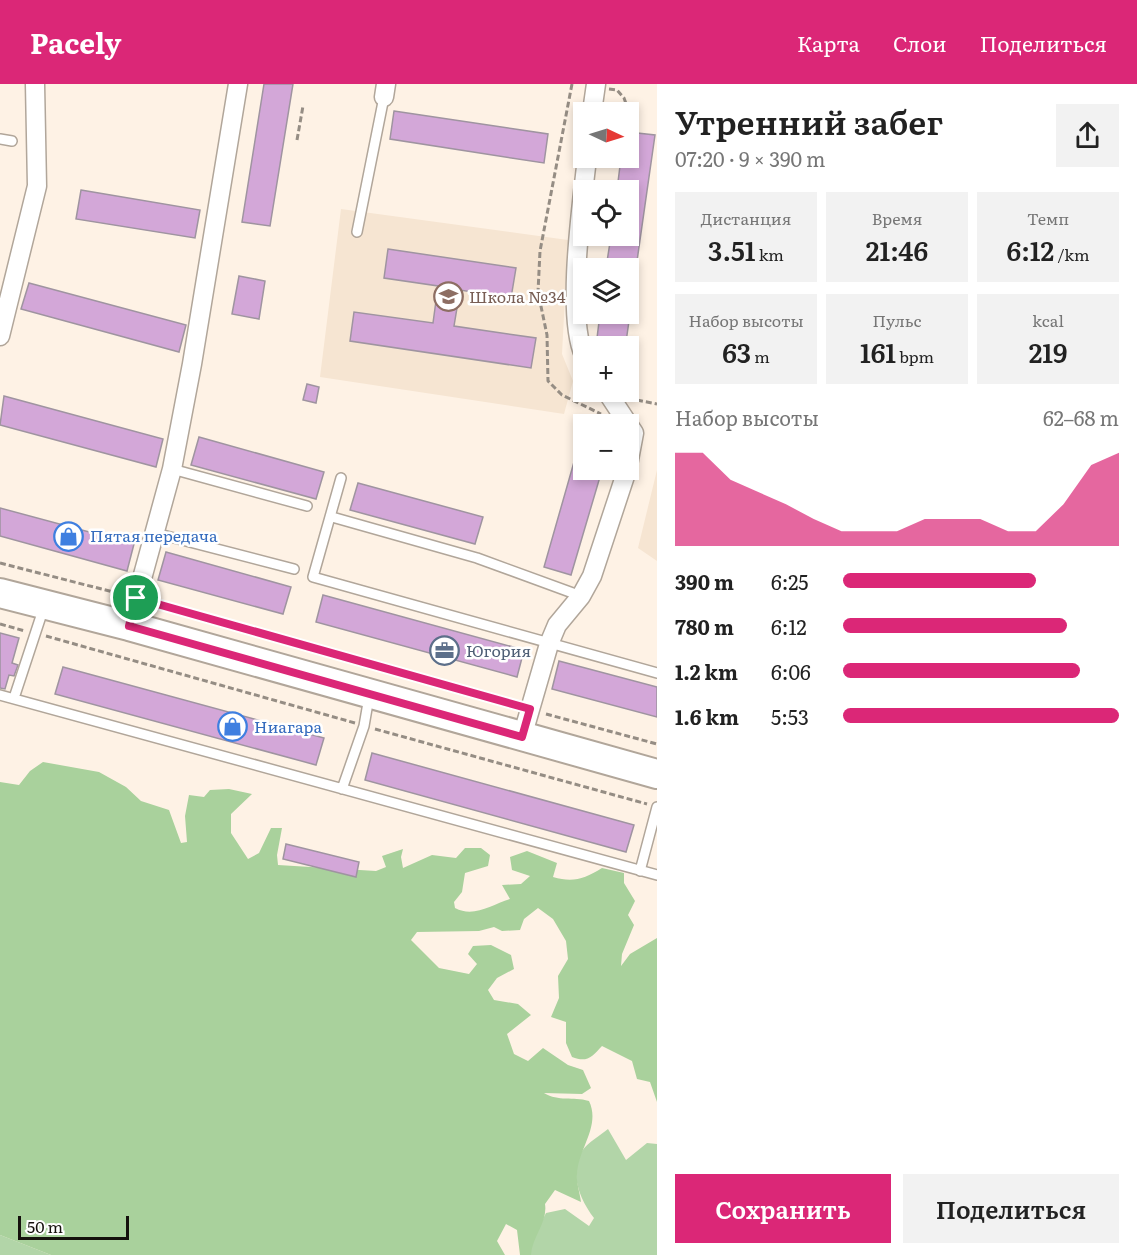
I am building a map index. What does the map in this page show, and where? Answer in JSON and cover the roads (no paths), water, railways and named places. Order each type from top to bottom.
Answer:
[{"type":"main road","points":[[0,593],[44,607],[129,626],[657,774]]},
{"type":"street","points":[[0,336],[37,186],[35,84]]},
{"type":"street","points":[[129,626],[172,470],[238,84]]},
{"type":"street","points":[[593,102],[596,84]]},
{"type":"street","points":[[578,336],[578,236],[586,168]]},
{"type":"street","points":[[522,737],[549,644],[557,625],[581,596],[592,576],[624,480]]},
{"type":"lane","points":[[357,232],[385,90]]},
{"type":"lane","points":[[0,139],[12,141]]},
{"type":"lane","points":[[172,470],[307,506]]},
{"type":"lane","points":[[341,478],[332,517],[313,577],[657,673]]},
{"type":"lane","points":[[332,517],[477,558],[581,596]]},
{"type":"lane","points":[[155,533],[294,569]]},
{"type":"lane","points":[[14,698],[44,607]]},
{"type":"lane","points":[[342,789],[364,726],[369,694]]},
{"type":"lane","points":[[0,695],[657,875]]},
{"type":"lane","points":[[640,871],[657,807]]},
{"type":"place","name":"Школа №34","points":[[448,297]]},
{"type":"place","name":"Пятая передача","points":[[69,536]]},
{"type":"place","name":"Югория","points":[[445,651]]},
{"type":"place","name":"Ниагара","points":[[233,727]]}]
